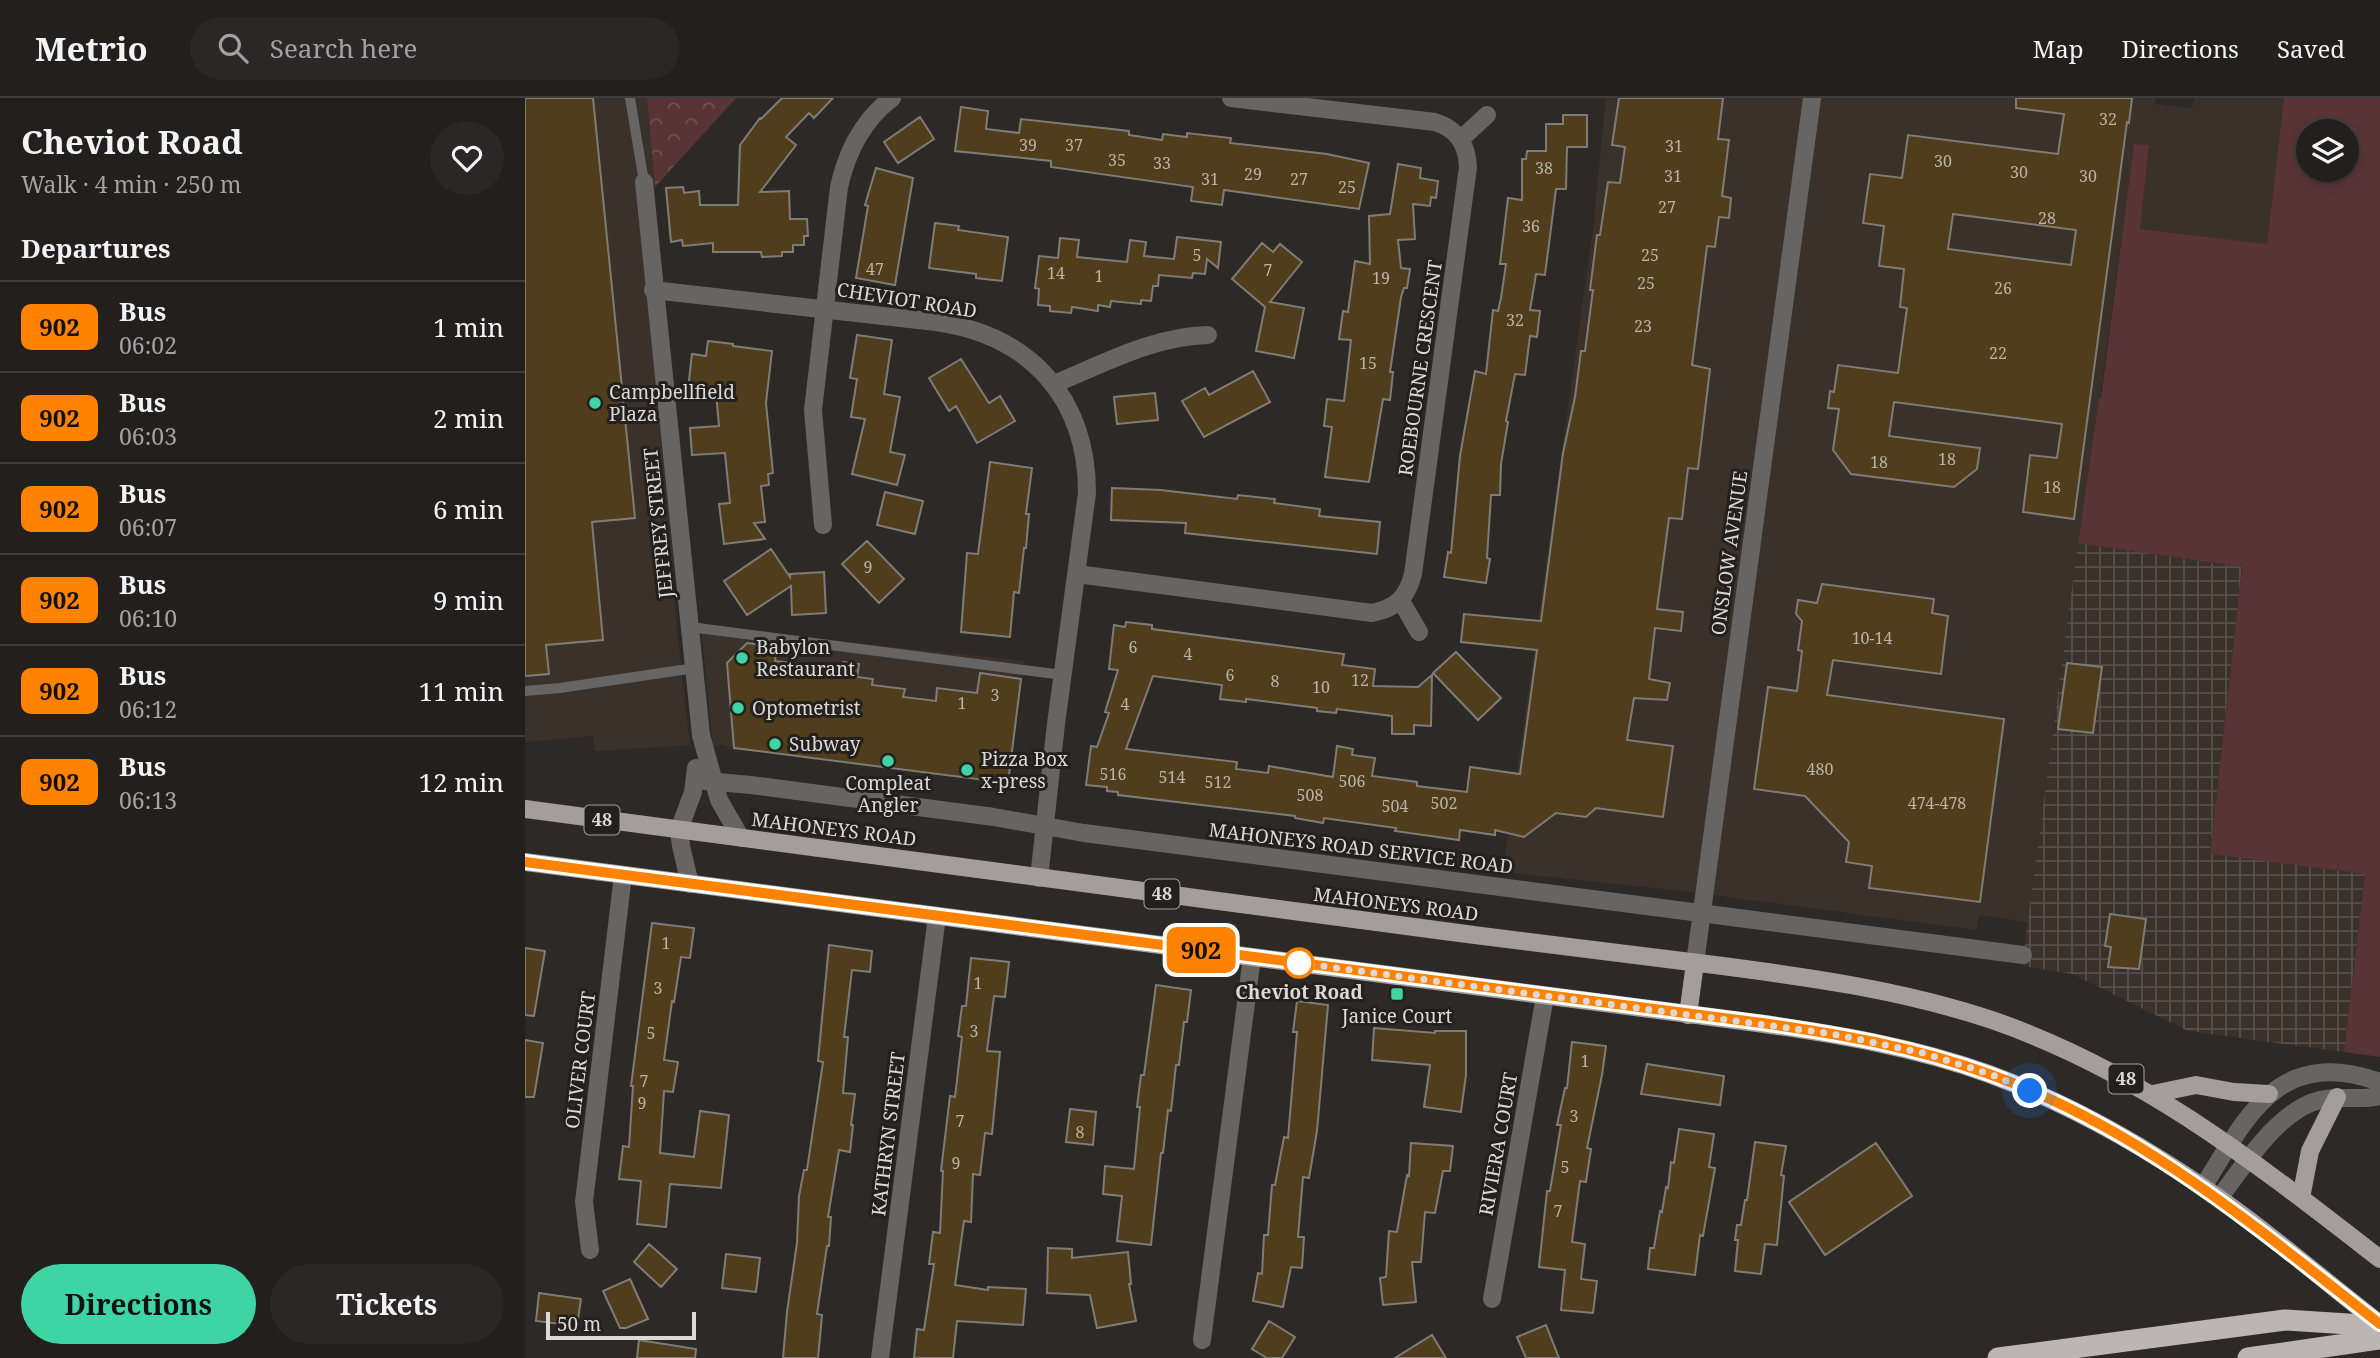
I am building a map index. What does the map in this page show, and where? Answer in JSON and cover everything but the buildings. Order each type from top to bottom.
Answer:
[{"type":"highway","points":[[1998,1358],[2285,1320],[2380,1325]]},
{"type":"highway","points":[[2248,1358],[2380,1339]]},
{"type":"main road","name":"MAHONEYS ROAD","points":[[525,809],[1831,981],[1941,1004],[2033,1037],[2112,1071],[2153,1094],[2250,1159],[2380,1259]]},
{"type":"main road","points":[[525,862],[1845,1036],[1923,1053],[1980,1071],[2030,1091],[2102,1125],[2220,1198],[2380,1325]]},
{"type":"main road","name":"ONSLOW AVENUE","points":[[1688,1015],[1695,963]]},
{"type":"main road","points":[[2153,1094],[2196,1085],[2234,1092],[2269,1094]]},
{"type":"main road","points":[[2301,1198],[2309,1151],[2337,1097]]},
{"type":"street","points":[[824,525],[813,410],[839,187],[843,168],[857,136],[870,118],[892,98]]},
{"type":"street","points":[[1231,98],[1435,122],[1445,125],[1461,139],[1487,115]]},
{"type":"street","name":"ONSLOW AVENUE","points":[[1695,963],[1812,98]]},
{"type":"street","name":"ROEBOURNE CRESCENT","points":[[1401,601],[1413,574],[1468,167],[1468,156],[1461,139]]},
{"type":"street","name":"JEFFREY STREET","points":[[644,181],[653,290],[701,736],[703,781],[679,830]]},
{"type":"street","name":"CHEVIOT ROAD","points":[[653,290],[971,329],[1008,344],[1041,369],[1054,384],[1074,419],[1086,460],[1087,494],[1039,878]]},
{"type":"street","points":[[1054,384],[1159,342],[1189,335],[1208,335]]},
{"type":"street","points":[[1077,574],[1372,613],[1384,611],[1401,601],[1419,632]]},
{"type":"street","points":[[703,781],[741,838]]},
{"type":"street","name":"MAHONEYS ROAD SERVICE ROAD","points":[[703,781],[751,785],[1111,837],[2023,955]]},
{"type":"street","points":[[679,830],[690,884]]},
{"type":"street","name":"OLIVER COURT","points":[[590,1250],[584,1202],[624,875]]},
{"type":"street","name":"KATHRYN STREET","points":[[880,1358],[937,916]]},
{"type":"street","points":[[1202,1340],[1252,957]]},
{"type":"street","name":"RIVIERA COURT","points":[[1492,1299],[1545,996]]},
{"type":"street","points":[[2203,1187],[2251,1114],[2269,1094],[2291,1080],[2324,1071],[2358,1074],[2380,1082]]},
{"type":"street","points":[[2220,1198],[2276,1128],[2296,1111],[2317,1101],[2337,1097],[2369,1099],[2380,1096]]},
{"type":"lane","points":[[630,98],[644,181]]},
{"type":"lane","points":[[690,627],[1063,675]]},
{"type":"lane","points":[[525,691],[695,668]]},
{"type":"shaded area","name":"Campbellfield Plaza","points":[[525,98],[647,98],[655,187],[676,619],[690,745],[595,751],[593,736],[525,742]]},
{"type":"shaded area","points":[[1606,98],[2155,98],[2155,104],[2192,108],[2194,98],[2284,98],[2267,244],[2139,229],[2149,146],[2134,144],[2028,922],[1979,915],[1976,930],[1683,891],[1503,872],[1593,229]]},
{"type":"shaded area","points":[[2078,543],[2242,567],[2210,853],[2365,874],[2344,1052],[2188,1031],[2072,974],[2022,966]]},
{"type":"shaded area","points":[[701,627],[1024,661],[1008,783],[720,744],[713,748]]},
{"type":"green space","points":[[647,98],[736,98],[655,187]]},
{"type":"green space","points":[[2284,98],[2380,98],[2380,1057],[2344,1052],[2365,874],[2210,854],[2242,567],[2078,543],[2101,398],[2134,144],[2149,145],[2140,229],[2267,244]]},
{"type":"bus line","name":"902","points":[[525,862],[1762,1023],[1883,1043],[1990,1074],[2102,1125],[2220,1198],[2380,1324]]},
{"type":"place","name":"Campbellfield Plaza","points":[[595,403]]},
{"type":"place","name":"Babylon Restaurant","points":[[742,658]]},
{"type":"place","name":"Optometrist","points":[[738,708]]},
{"type":"place","name":"Subway","points":[[775,744]]},
{"type":"place","name":"Compleat Angler","points":[[888,761]]},
{"type":"place","name":"Pizza Box x-press","points":[[967,770]]},
{"type":"place","name":"Cheviot Road","points":[[1299,963]]},
{"type":"place","name":"Janice Court","points":[[1397,994]]},
{"type":"route","points":[[1299,963],[1833,1034],[1923,1053],[1990,1074],[2030,1091]]}]
